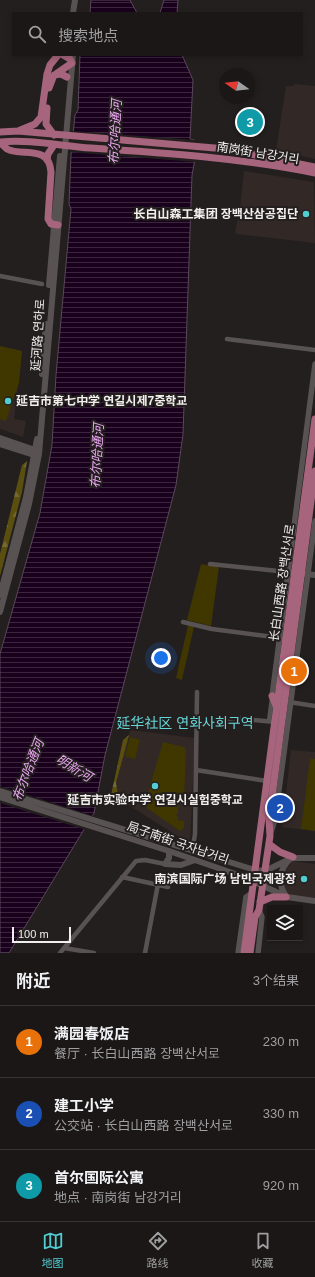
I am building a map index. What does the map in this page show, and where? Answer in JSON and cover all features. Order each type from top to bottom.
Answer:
[{"type":"main road","points":[[73,12],[75,0]]},
{"type":"main road","points":[[78,12],[79,0]]},
{"type":"main road","points":[[56,135],[47,126],[46,121],[50,83],[52,77],[56,74],[66,58]]},
{"type":"main road","points":[[0,132],[18,131],[35,124],[41,117],[47,74],[66,58]]},
{"type":"main road","name":"延河路 연하로","points":[[0,612],[29,504],[36,453],[56,225],[67,77],[66,58]]},
{"type":"main road","name":"延河路 연하로","points":[[56,225],[66,58]]},
{"type":"main road","points":[[56,74],[61,74],[67,77]]},
{"type":"main road","name":"南岗街 남강거리","points":[[18,131],[226,149],[312,168],[315,173]]},
{"type":"main road","name":"南岗街 남강거리","points":[[0,142],[25,141],[55,145],[198,155],[312,168]]},
{"type":"main road","points":[[0,142],[8,149],[37,153],[47,160]]},
{"type":"main road","points":[[55,145],[48,154],[47,160],[51,172],[48,219],[50,223],[56,225]]},
{"type":"main road","points":[[312,168],[315,177]]},
{"type":"main road","name":"长白山西路 장백산서로","points":[[250,953],[255,916],[259,910],[263,885],[270,836],[270,819],[287,702],[298,573],[315,419]]},
{"type":"main road","points":[[0,438],[36,453]]},
{"type":"main road","points":[[0,444],[36,453]]},
{"type":"main road","name":"延河路 연하로","points":[[0,595],[25,502],[36,453]]},
{"type":"main road","name":"长白山西路 장백산서로","points":[[244,953],[267,781],[272,722],[277,708],[283,638],[298,573],[315,471]]},
{"type":"main road","points":[[298,573],[315,575]]},
{"type":"main road","points":[[272,696],[277,708]]},
{"type":"main road","points":[[0,791],[102,826]]},
{"type":"main road","points":[[0,797],[102,826]]},
{"type":"main road","name":"局子南街 국자남거리","points":[[102,826],[255,870],[265,871]]},
{"type":"main road","name":"局子南街 국자남거리","points":[[102,826],[254,881],[286,897],[315,901]]},
{"type":"main road","points":[[269,844],[280,852],[293,858],[315,858]]},
{"type":"main road","points":[[165,864],[169,858],[169,851]]},
{"type":"main road","points":[[265,871],[293,858]]},
{"type":"main road","points":[[286,897],[281,887],[280,878],[284,868],[293,858]]},
{"type":"main road","points":[[165,864],[181,865],[195,860]]},
{"type":"main road","points":[[260,902],[272,896],[286,897]]},
{"type":"street","points":[[0,276],[42,284]]},
{"type":"street","points":[[227,339],[315,350]]},
{"type":"street","name":"长白山西路 장백산서로","points":[[298,573],[315,364]]},
{"type":"street","name":"长白山西路 장백산서로","points":[[298,573],[315,521]]},
{"type":"street","points":[[210,564],[298,573]]},
{"type":"street","points":[[183,622],[212,629],[283,638]]},
{"type":"street","name":"长白山西路 장백산서로","points":[[272,696],[283,638]]},
{"type":"street","points":[[192,852],[195,834],[197,692]]},
{"type":"street","points":[[197,724],[208,724],[234,718],[272,722],[272,696]]},
{"type":"street","points":[[287,702],[315,706]]},
{"type":"street","points":[[196,770],[267,781]]},
{"type":"street","points":[[60,953],[136,861],[139,860],[165,864]]},
{"type":"street","points":[[122,877],[168,886]]},
{"type":"street","points":[[145,953],[158,884]]},
{"type":"street","name":"长白山西路 장백산서로","points":[[238,953],[246,897],[252,893]]},
{"type":"street","name":"长白山西路 장백산서로","points":[[258,953],[262,917],[259,910]]},
{"type":"street","points":[[64,948],[94,953]]},
{"type":"shaded area","points":[[295,84],[315,86],[315,159],[276,150],[286,86],[293,86]]},
{"type":"shaded area","points":[[244,171],[314,182],[315,243],[236,234],[235,232],[240,209]]},
{"type":"shaded area","name":"延吉市第七中学 연길시제7중학교","points":[[0,346],[22,351],[14,419],[26,421],[23,437],[0,429]]},
{"type":"shaded area","name":"延吉市第七中学 연길시제7중학교","points":[[0,346],[22,351],[19,383],[6,421],[0,419]]},
{"type":"shaded area","points":[[201,564],[219,567],[211,626],[187,620]]},
{"type":"shaded area","points":[[188,625],[194,627],[182,680],[176,678]]},
{"type":"shaded area","name":"延吉市实验中学 연길시실험중학교","points":[[130,730],[195,738],[190,844],[127,804],[118,794],[116,783]]},
{"type":"shaded area","points":[[130,737],[140,740],[135,759],[125,756]]},
{"type":"shaded area","points":[[163,742],[184,747],[186,750],[184,804],[178,804],[178,814],[175,815],[178,816],[178,820],[184,821],[184,828],[180,831],[144,806]]},
{"type":"shaded area","points":[[291,750],[315,752],[315,831],[282,827]]},
{"type":"shaded area","points":[[310,759],[315,759],[315,831],[301,829]]},
{"type":"shaded area","points":[[292,861],[315,864],[315,899],[290,896],[286,891],[283,883],[284,873]]},
{"type":"green space","points":[[27,461],[22,492],[0,576],[0,554],[22,465]]},
{"type":"green space","points":[[129,735],[116,783],[118,794],[123,800],[122,805],[113,800],[111,795],[123,740]]},
{"type":"water","points":[[91,0],[130,0],[136,12],[90,12]]},
{"type":"water","points":[[164,0],[178,0],[177,12],[160,12]]},
{"type":"water","name":"布尔哈通河","points":[[80,56],[182,56],[193,80],[190,139],[195,140],[195,159],[192,175],[183,434],[176,485],[105,755],[94,813],[9,953],[0,953],[0,654],[40,513],[52,445],[56,375],[71,209],[69,204],[71,155],[75,115],[78,110]]},
{"type":"pier","points":[[72,131],[197,140],[196,162],[69,152]]},
{"type":"pier","points":[[0,786],[94,816],[86,830],[0,803]]},
{"type":"waterway","name":"明新河","points":[[97,793],[104,797]]},
{"type":"place","name":"首尔国际公寓","points":[[250,122]]},
{"type":"place","name":"长白山森工集团 장백산삼공집단","points":[[306,214]]},
{"type":"place","name":"延吉市第七中学 연길시제7중학교","points":[[8,401]]},
{"type":"place","name":"满园春饭店","points":[[294,671]]},
{"type":"place","name":"延吉市实验中学 연길시실험중학교","points":[[155,786]]},
{"type":"place","name":"建工小学","points":[[280,808]]},
{"type":"place","name":"南滨国际广场 남빈국제광장","points":[[304,879]]},
{"type":"district","name":"延华社区 연화사회구역","points":[[185,723]]}]
